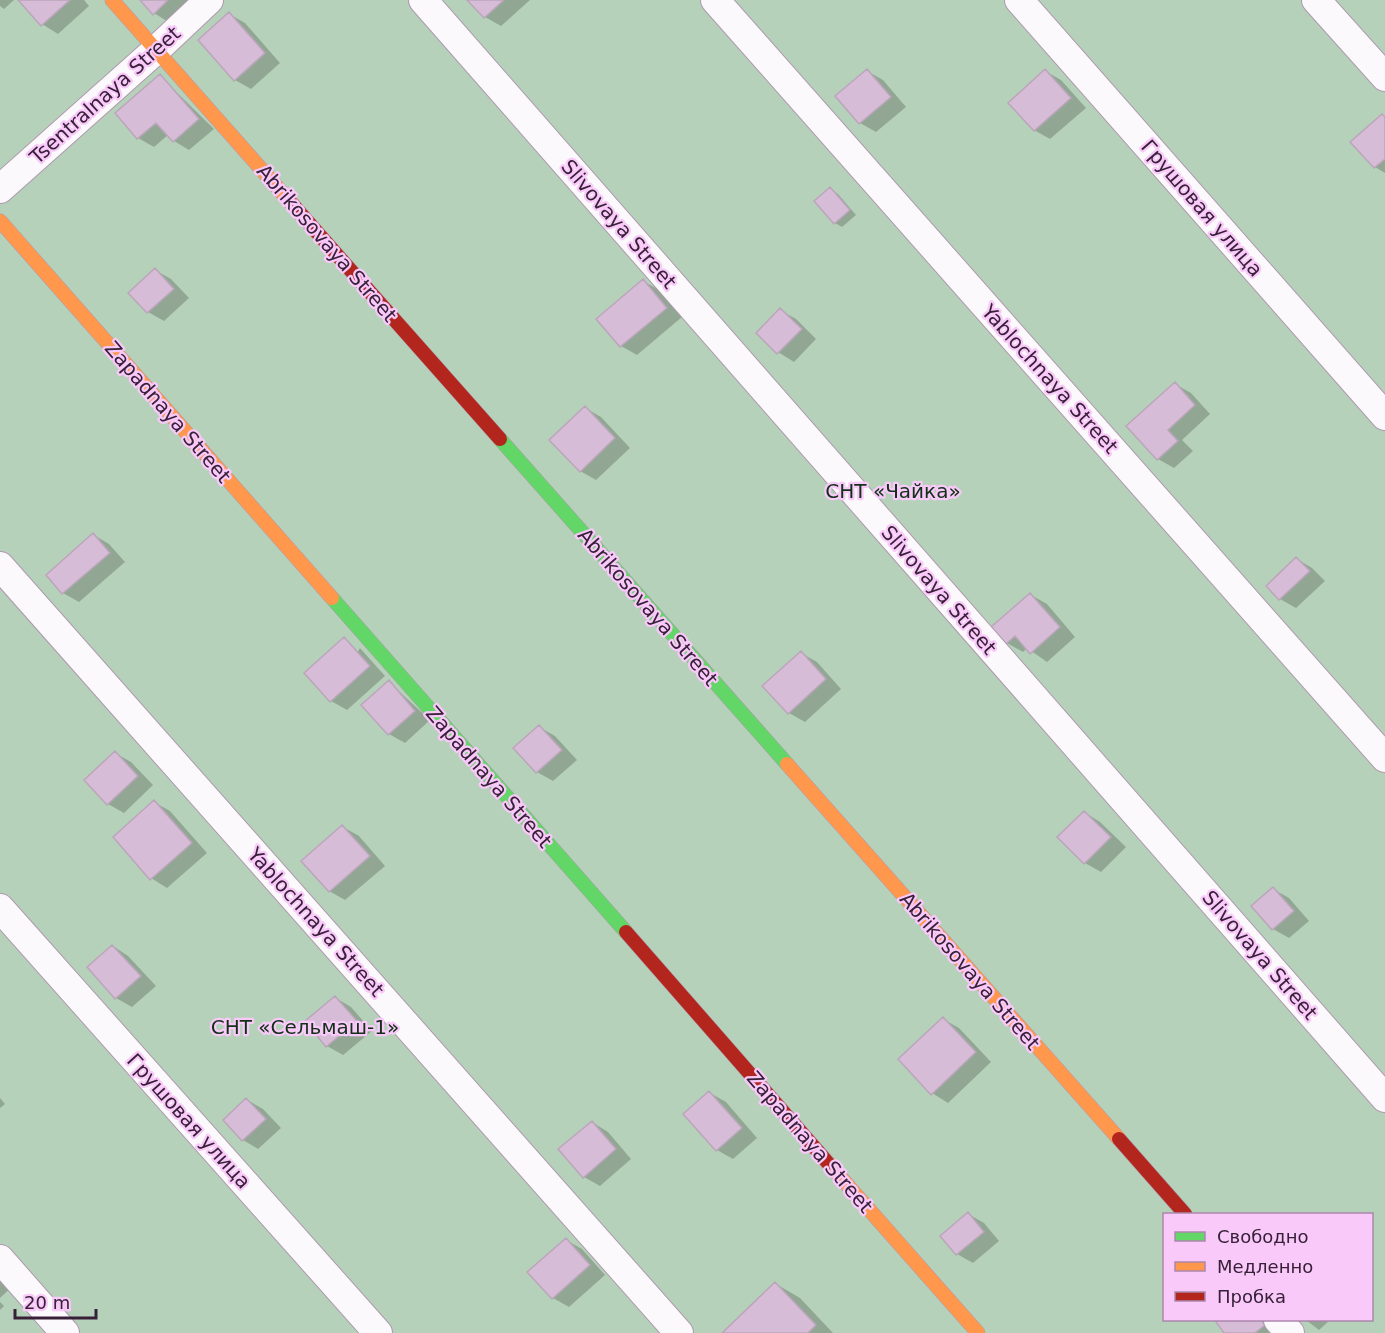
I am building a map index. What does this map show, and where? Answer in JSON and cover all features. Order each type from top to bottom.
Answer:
[{"type":"street","name":"Abrikosovaya Street","points":[[112,0],[1183,1213]]},
{"type":"street","name":"Tsentralnaya Street","points":[[0,189],[209,0]]},
{"type":"street","name":"Slivovaya Street","points":[[423,0],[1385,1098]]},
{"type":"street","name":"Yablochnaya Street","points":[[715,0],[1385,758]]},
{"type":"street","name":"Грушовая улица","points":[[1019,0],[1385,416]]},
{"type":"street","points":[[1316,0],[1385,77]]},
{"type":"street","name":"Zapadnaya Street","points":[[0,221],[978,1333]]},
{"type":"street","name":"Yablochnaya Street","points":[[0,566],[679,1333]]},
{"type":"street","name":"Грушовая улица","points":[[0,908],[378,1333]]},
{"type":"street","points":[[0,1259],[65,1333]]},
{"type":"street","points":[[1279,1321],[1290,1333]]},
{"type":"green space","name":"СНТ «Чайка»","points":[[0,0],[1385,0],[1385,1333],[0,1333]]},
{"type":"building","points":[[18,0],[70,0],[41,26]]},
{"type":"building","points":[[140,0],[168,0],[153,15]]},
{"type":"building","points":[[467,0],[504,0],[484,18]]},
{"type":"building","points":[[229,12],[265,53],[234,81],[198,40]]},
{"type":"building","points":[[867,69],[891,97],[859,124],[835,96]]},
{"type":"building","points":[[1045,69],[1071,98],[1034,131],[1008,103]]},
{"type":"building","points":[[160,74],[199,119],[173,142],[156,123],[137,139],[115,113]]},
{"type":"building","points":[[1382,114],[1385,117],[1385,159],[1374,168],[1350,142]]},
{"type":"building","points":[[830,187],[850,210],[834,224],[814,201]]},
{"type":"building","points":[[155,268],[174,289],[147,313],[128,293]]},
{"type":"building","points":[[643,279],[667,308],[620,347],[596,319]]},
{"type":"building","points":[[780,308],[802,329],[777,354],[756,333]]},
{"type":"building","points":[[1175,382],[1195,405],[1168,430],[1178,441],[1157,460],[1126,426]]},
{"type":"building","points":[[585,406],[615,438],[580,472],[549,440]]},
{"type":"building","points":[[93,533],[110,553],[62,594],[46,575]]},
{"type":"building","points":[[1296,557],[1310,571],[1279,600],[1266,586]]},
{"type":"building","points":[[1030,593],[1060,627],[1030,654],[1015,636],[1006,644],[991,627]]},
{"type":"building","points":[[344,637],[370,666],[330,702],[304,673]]},
{"type":"building","points":[[801,651],[826,679],[788,714],[762,686]]},
{"type":"building","points":[[389,680],[415,711],[388,735],[361,705]]},
{"type":"building","points":[[539,725],[562,750],[536,773],[513,748]]},
{"type":"building","points":[[115,751],[138,776],[107,805],[84,780]]},
{"type":"building","points":[[154,800],[192,843],[150,880],[113,837]]},
{"type":"building","points":[[1084,811],[1111,837],[1084,864],[1057,837]]},
{"type":"building","points":[[342,825],[370,856],[329,892],[301,861]]},
{"type":"building","points":[[1273,887],[1294,911],[1272,930],[1251,906]]},
{"type":"building","points":[[112,945],[141,976],[115,999],[87,967]]},
{"type":"building","points":[[335,996],[357,1021],[326,1047],[305,1021]]},
{"type":"building","points":[[943,1017],[976,1052],[931,1095],[898,1059]]},
{"type":"building","points":[[709,1091],[742,1128],[716,1151],[683,1114]]},
{"type":"building","points":[[246,1098],[266,1119],[242,1141],[223,1120]]},
{"type":"building","points":[[592,1121],[616,1149],[583,1178],[558,1149]]},
{"type":"building","points":[[968,1212],[984,1232],[956,1255],[940,1236]]},
{"type":"building","points":[[566,1238],[590,1265],[552,1299],[527,1272]]},
{"type":"building","points":[[775,1282],[816,1325],[808,1333],[722,1333]]},
{"type":"building","points":[[1262,1321],[1265,1325],[1255,1333],[1224,1333],[1216,1322]]},
{"type":"traffic: fast","points":[[500,439],[787,764]]},
{"type":"traffic: fast","points":[[332,598],[626,932]]},
{"type":"traffic: slow","points":[[112,0],[292,204]]},
{"type":"traffic: slow","points":[[0,221],[332,598]]},
{"type":"traffic: slow","points":[[787,764],[1119,1139]]},
{"type":"traffic: slow","points":[[828,1163],[978,1333]]},
{"type":"traffic: jam","points":[[292,204],[500,439]]},
{"type":"traffic: jam","points":[[626,932],[828,1163]]},
{"type":"traffic: jam","points":[[1119,1139],[1184,1213]]},
{"type":"park label","name":"СНТ «Сельмаш-1»","points":[[305,1027]]}]
